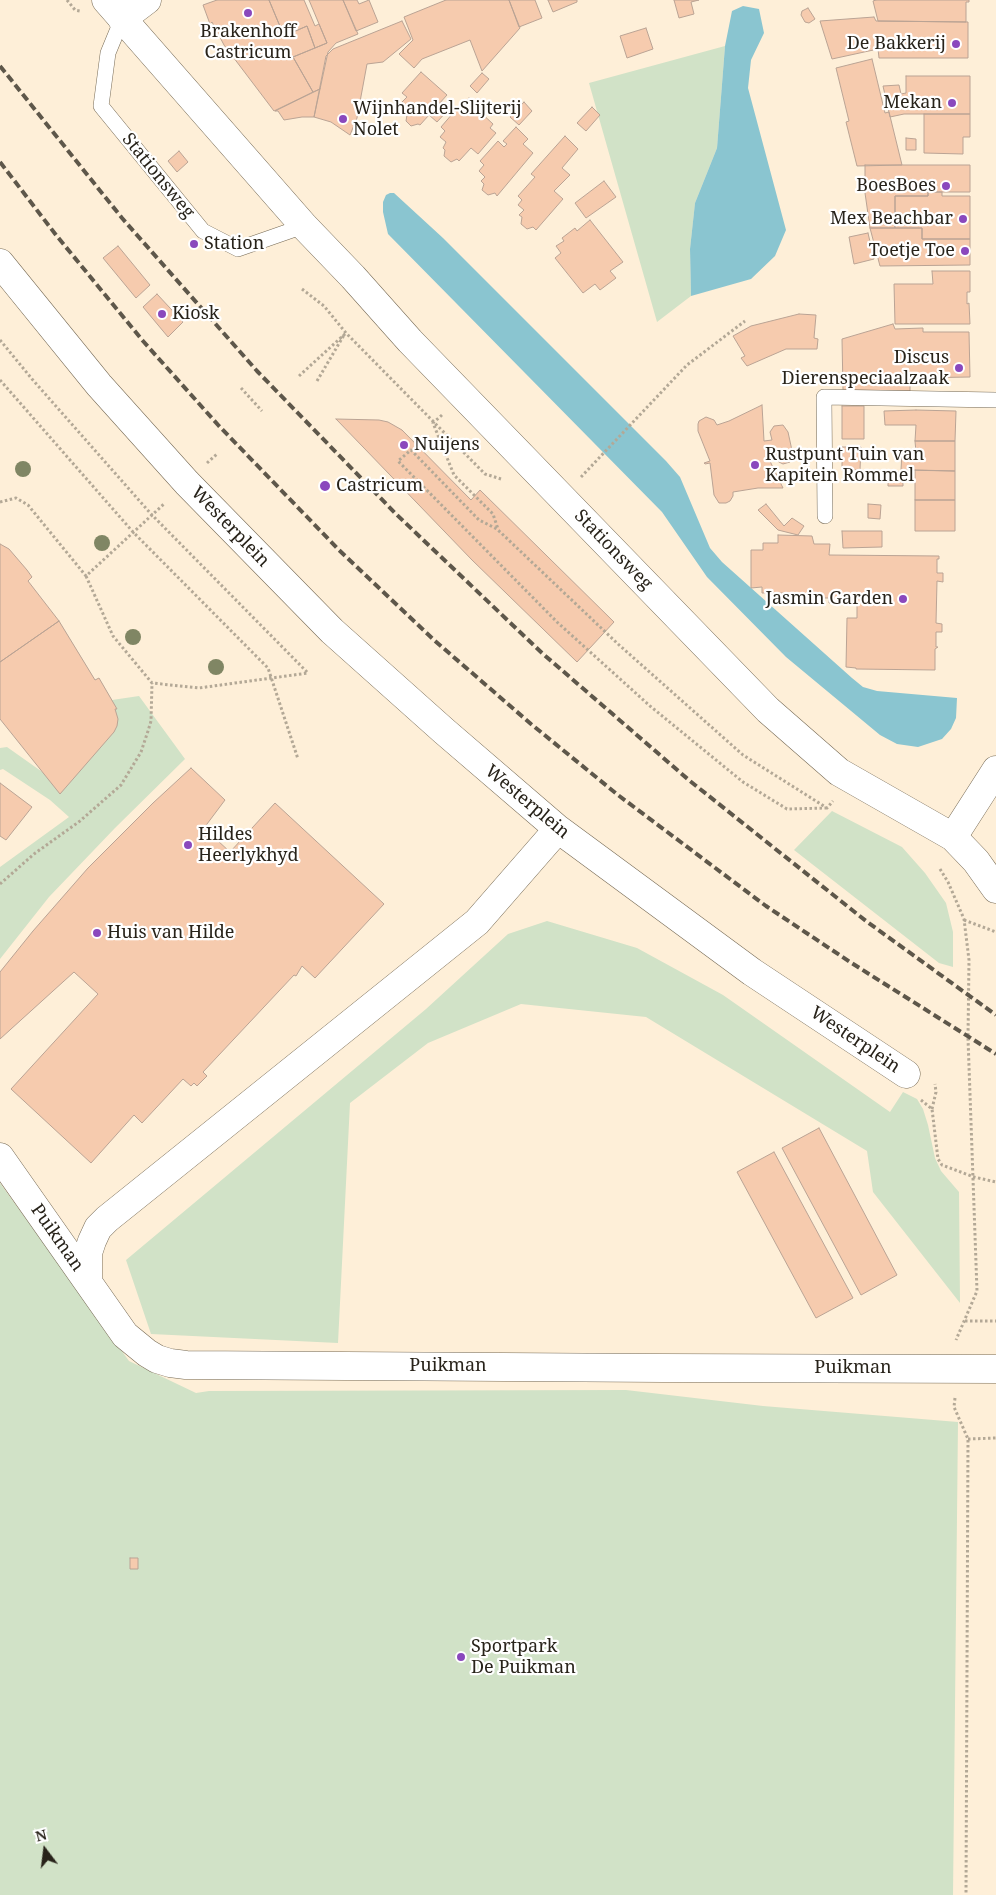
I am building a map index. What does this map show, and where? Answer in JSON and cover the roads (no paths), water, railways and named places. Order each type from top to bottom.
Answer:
[{"type":"street","points":[[114,10],[147,0]]},
{"type":"street","name":"Stationsweg","points":[[114,10],[304,226],[410,341],[768,710],[839,772],[953,837],[976,861],[996,888]]},
{"type":"street","name":"Westerplein","points":[[0,263],[99,384],[187,483],[332,631],[558,829],[752,972],[906,1074]]},
{"type":"street","points":[[953,837],[996,770]]},
{"type":"street","points":[[88,1281],[88,1253],[98,1228],[107,1219],[477,922],[558,829]]},
{"type":"street","name":"Puikman","points":[[0,1158],[125,1335],[152,1356],[170,1363],[196,1365],[996,1369]]},
{"type":"lane","name":"Stationsweg","points":[[114,10],[101,106],[202,231],[238,249],[304,226]]},
{"type":"lane","points":[[825,516],[824,397],[996,400]]},
{"type":"water","points":[[743,6],[759,9],[764,33],[751,60],[748,88],[786,230],[775,256],[751,279],[691,296],[690,249],[695,203],[717,148],[725,46],[732,11]]},
{"type":"water","points":[[394,193],[443,238],[666,461],[680,477],[710,548],[722,562],[852,678],[863,687],[877,691],[957,698],[956,718],[951,729],[942,739],[918,747],[897,744],[880,735],[786,657],[707,577],[662,512],[388,234],[383,212],[383,202],[386,195]]},
{"type":"railway","points":[[0,66],[122,218],[257,371],[396,514],[542,653],[690,781],[866,921],[996,1015]]},
{"type":"railway","points":[[0,162],[56,235],[143,341],[219,426],[339,550],[434,640],[531,724],[618,795],[766,906],[850,962],[996,1054]]},
{"type":"place","name":"Brakenhoff Castricum","points":[[248,13]]},
{"type":"place","name":"De Bakkerij","points":[[956,44]]},
{"type":"place","name":"Mekan","points":[[952,103]]},
{"type":"place","name":"Wijnhandel-Slijterij Nolet","points":[[343,119]]},
{"type":"place","name":"BoesBoes","points":[[946,186]]},
{"type":"place","name":"Mex Beachbar","points":[[963,219]]},
{"type":"place","name":"Station","points":[[194,244]]},
{"type":"place","name":"Toetje Toe","points":[[965,251]]},
{"type":"place","name":"Kiosk","points":[[162,314]]},
{"type":"place","name":"Discus Dierenspeciaalzaak","points":[[959,368]]},
{"type":"place","name":"Nuijens","points":[[404,445]]},
{"type":"place","name":"Rustpunt Tuin van Kapitein Rommel","points":[[755,465]]},
{"type":"place","name":"Castricum","points":[[325,486]]},
{"type":"place","name":"Jasmin Garden","points":[[903,599]]},
{"type":"place","name":"Hildes Heerlykhyd","points":[[188,845]]},
{"type":"place","name":"Huis van Hilde","points":[[97,933]]},
{"type":"place","name":"Sportpark De Puikman","points":[[461,1657]]}]
